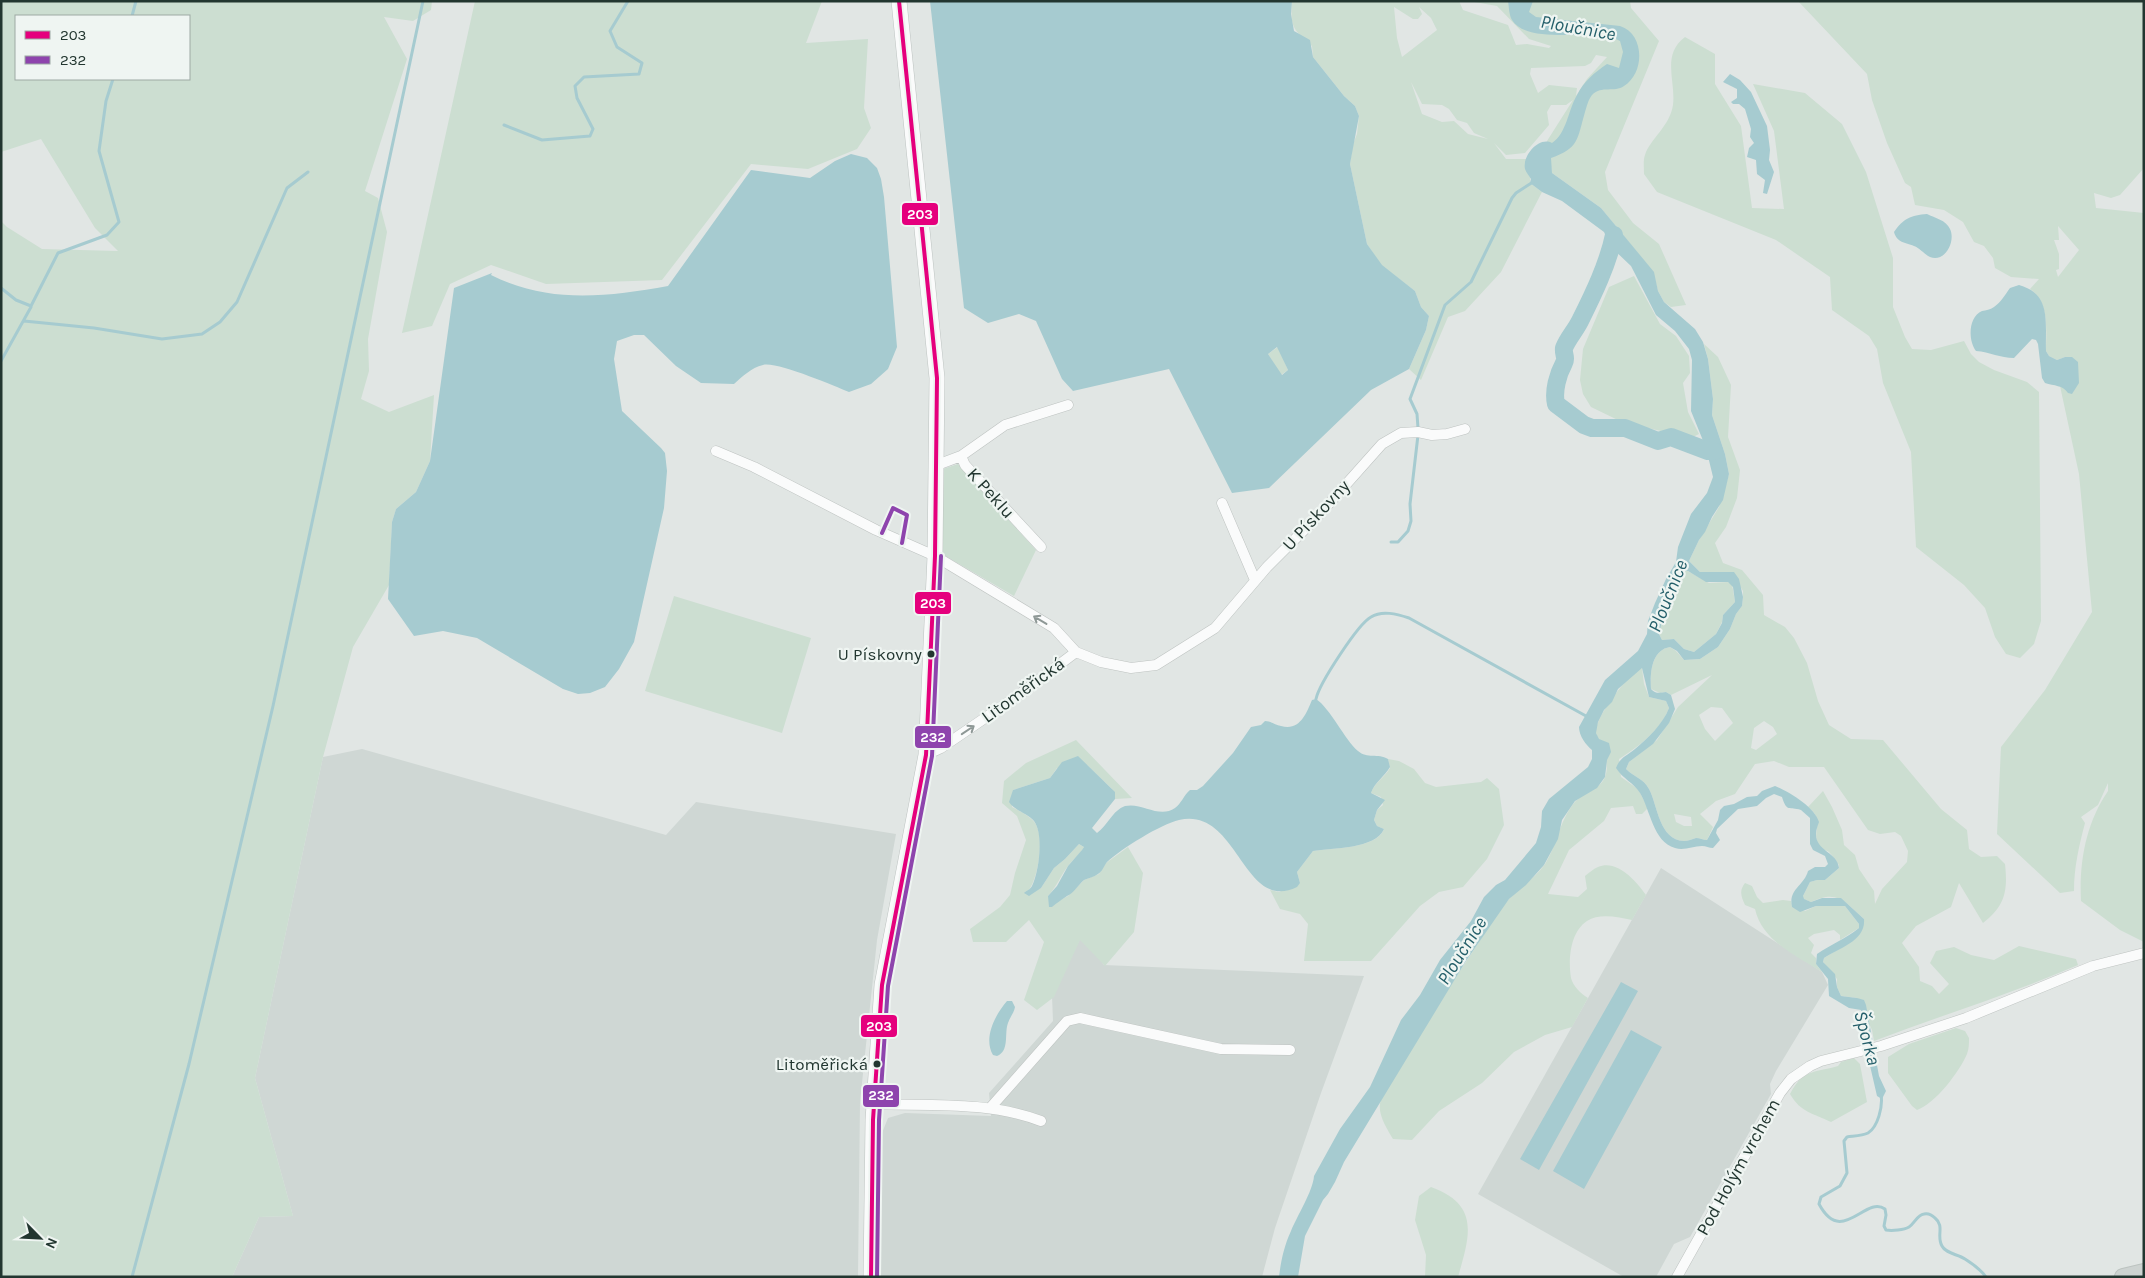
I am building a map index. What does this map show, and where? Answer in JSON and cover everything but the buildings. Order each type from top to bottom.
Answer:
[{"type":"street","points":[[871,1277],[874,1104],[882,985],[926,755],[935,556],[937,378],[900,1]]},
{"type":"street","points":[[961,456],[1005,425],[1068,405]]},
{"type":"street","name":"U Pískovny","points":[[1076,652],[1101,662],[1131,668],[1156,665],[1215,628],[1247,592],[1255,580],[1317,517],[1382,444],[1401,433],[1418,432],[1432,435],[1447,434],[1465,429]]},
{"type":"street","name":"Litoměřická","points":[[716,451],[754,467],[876,530],[935,556],[1054,628],[1076,652],[1020,694],[941,748],[926,755]]},
{"type":"street","name":"K Peklu","points":[[937,465],[961,456],[965,465],[1041,547]]},
{"type":"street","points":[[1222,503],[1255,580]]},
{"type":"street","name":"Pod Holým vrchem","points":[[1677,1277],[1780,1093],[1792,1079],[1810,1066],[1821,1061],[1881,1046],[1966,1018],[2093,966],[2144,953]]},
{"type":"street","points":[[991,1107],[1068,1021],[1080,1018],[1221,1049],[1290,1050]]},
{"type":"street","points":[[874,1104],[991,1107],[1041,1121]]},
{"type":"shaded area","points":[[362,749],[666,835],[696,802],[896,834],[877,940],[860,1102],[858,1277],[232,1277],[259,1217],[293,1216],[255,1078],[323,757]]},
{"type":"shaded area","points":[[1661,868],[1822,972],[1828,985],[1776,1071],[1770,1084],[1771,1094],[1690,1237],[1674,1244],[1656,1277],[1624,1277],[1478,1194]]},
{"type":"shaded area","points":[[1082,935],[1104,965],[1364,976],[1321,1093],[1275,1228],[1262,1277],[877,1277],[880,1138],[888,1118],[905,1113],[991,1116],[989,1093],[1053,1021],[1052,996]]},
{"type":"green space","points":[[1,1],[432,1],[431,10],[413,21],[384,17],[407,59],[365,191],[378,198],[387,232],[368,339],[369,371],[361,399],[389,412],[434,395],[430,461],[416,492],[396,509],[392,522],[389,585],[353,647],[323,757],[255,1078],[293,1216],[259,1217],[232,1277],[1,1277],[1,221],[7,227],[42,249],[118,251],[95,228],[41,139],[1,152]]},
{"type":"green space","points":[[475,1],[822,1],[806,43],[868,39],[864,108],[871,128],[857,149],[808,169],[751,164],[662,280],[546,284],[491,265],[450,284],[432,326],[402,333]]},
{"type":"green space","points":[[1292,1],[1459,1],[1463,10],[1508,25],[1516,45],[1527,44],[1549,48],[1551,46],[1529,39],[1497,6],[1469,1],[1630,1],[1631,8],[1659,41],[1605,172],[1608,190],[1633,223],[1659,244],[1686,305],[1671,307],[1664,302],[1658,291],[1653,272],[1601,208],[1552,173],[1547,141],[1573,100],[1566,105],[1551,105],[1547,112],[1549,125],[1525,153],[1506,155],[1494,143],[1506,159],[1526,159],[1530,183],[1542,192],[1501,272],[1465,311],[1448,317],[1421,380],[1409,369],[1426,330],[1429,316],[1421,307],[1415,291],[1381,265],[1367,244],[1350,164],[1359,116],[1355,106],[1344,96],[1313,57],[1312,46],[1294,27],[1292,22]],"holes":[[[1394,7],[1413,19],[1418,19],[1422,14],[1419,7],[1431,18],[1437,30],[1402,57],[1397,38]],[[1596,55],[1607,57],[1587,79],[1576,96],[1577,88],[1549,85],[1538,93],[1530,74],[1531,68],[1585,66],[1591,63]],[[1411,82],[1422,104],[1442,105],[1449,109],[1457,120],[1467,123],[1474,133],[1488,139],[1468,134],[1454,121],[1442,122],[1422,114]]]},
{"type":"green space","points":[[1798,1],[2144,1],[2144,168],[2120,195],[2111,198],[2094,193],[2096,208],[2144,213],[2144,942],[2120,930],[2081,901],[2081,872],[2086,843],[2094,816],[2108,791],[2108,783],[2098,805],[2081,817],[2085,823],[2077,857],[2074,891],[2060,893],[1997,834],[2001,747],[2045,690],[2092,612],[2079,474],[2060,386],[2066,389],[2065,357],[2057,360],[2049,356],[2046,351],[2046,317],[2044,309],[2041,302],[2030,289],[2039,279],[2011,277],[1995,268],[1993,258],[1984,246],[1974,242],[1963,222],[1944,210],[1915,205],[1911,187],[1905,183],[1887,143],[1872,100],[1867,74]],"holes":[[[2058,226],[2079,250],[2058,277],[2056,270],[2059,269],[2059,254],[2054,240],[2059,240]]]},
{"type":"green space","points":[[1685,37],[1715,54],[1715,84],[1741,126],[1752,208],[1784,209],[1774,131],[1753,84],[1805,93],[1842,124],[1866,172],[1893,258],[1893,307],[1912,349],[1931,350],[1964,341],[1971,354],[1979,362],[1994,370],[2027,382],[2039,392],[2041,621],[2034,644],[2020,658],[2006,654],[1995,637],[1985,608],[1964,585],[1916,547],[1911,452],[1883,383],[1877,349],[1869,336],[1832,310],[1830,277],[1776,240],[1657,192],[1644,174],[1645,155],[1671,113],[1673,96],[1671,60],[1673,52]]},
{"type":"green space","points":[[1634,276],[1660,324],[1676,336],[1689,356],[1690,373],[1683,383],[1688,412],[1699,434],[1691,438],[1622,422],[1591,407],[1583,394],[1580,380],[1583,349],[1609,287]]},
{"type":"green space","points":[[1704,344],[1718,357],[1731,385],[1728,437],[1740,470],[1737,498],[1726,527],[1715,543],[1723,563],[1742,570],[1763,595],[1764,615],[1785,627],[1794,638],[1807,663],[1818,701],[1829,725],[1851,739],[1883,740],[1941,809],[1967,830],[1969,849],[1981,857],[1997,856],[2005,864],[2006,882],[2003,897],[1996,910],[1983,923],[1959,883],[1951,907],[1916,926],[1902,943],[1919,967],[1920,981],[1932,986],[1939,994],[1949,984],[1930,963],[1936,951],[1954,947],[1971,955],[1994,960],[2019,946],[2076,959],[2078,965],[1874,1041],[1872,1030],[1857,998],[1841,996],[1837,987],[1837,979],[1823,962],[1824,958],[1855,939],[1864,919],[1846,903],[1835,897],[1820,898],[1811,902],[1803,899],[1810,882],[1825,880],[1839,868],[1839,865],[1829,852],[1819,846],[1816,835],[1816,817],[1814,812],[1808,807],[1823,791],[1842,830],[1844,845],[1855,855],[1859,869],[1874,891],[1875,904],[1882,889],[1907,862],[1908,851],[1901,836],[1895,832],[1880,834],[1868,830],[1824,767],[1789,767],[1774,761],[1755,764],[1735,794],[1716,801],[1700,814],[1713,827],[1707,840],[1696,838],[1684,841],[1669,835],[1664,829],[1647,785],[1626,769],[1629,762],[1657,740],[1678,707],[1712,675],[1671,695],[1666,692],[1660,693],[1651,689],[1655,658],[1664,649],[1670,647],[1684,660],[1700,659],[1718,647],[1742,606],[1743,591],[1731,572],[1700,572],[1689,561],[1719,507],[1729,474],[1725,454],[1712,415],[1713,399],[1708,359]],"holes":[[[1711,707],[1722,708],[1733,723],[1715,741],[1705,729],[1699,715]],[[1764,721],[1773,727],[1777,734],[1756,750],[1751,748],[1754,728]],[[1674,814],[1691,817],[1692,826],[1684,826],[1676,822]]]},
{"type":"green space","points":[[1278,347],[1288,370],[1281,375],[1268,354]]},
{"type":"green space","points":[[958,464],[1036,550],[1014,596],[942,554],[943,469]]},
{"type":"green space","points":[[1686,570],[1709,583],[1728,582],[1732,584],[1735,602],[1723,615],[1716,634],[1694,652],[1684,649],[1674,639],[1662,640],[1659,634],[1664,613],[1676,586],[1680,571]]},
{"type":"green space","points":[[674,596],[811,638],[782,733],[645,691]]},
{"type":"green space","points":[[1642,668],[1644,684],[1649,697],[1666,701],[1669,708],[1655,731],[1619,759],[1621,777],[1638,789],[1648,808],[1642,814],[1636,814],[1633,806],[1611,808],[1604,821],[1569,850],[1548,894],[1578,897],[1587,889],[1585,876],[1596,868],[1605,865],[1612,866],[1625,873],[1646,895],[1632,920],[1609,916],[1597,917],[1587,921],[1577,932],[1570,955],[1571,978],[1578,989],[1588,998],[1572,1027],[1545,1035],[1514,1052],[1482,1083],[1439,1111],[1412,1140],[1393,1139],[1380,1110],[1384,1094],[1437,1007],[1505,903],[1545,864],[1569,810],[1577,800],[1595,789],[1602,782],[1607,765],[1596,733],[1600,718],[1621,687],[1636,671]]},
{"type":"green space","points":[[1076,740],[1132,798],[1115,799],[1112,789],[1087,765],[1057,768],[1050,778],[1013,790],[1012,807],[1033,820],[1040,838],[1035,876],[1029,890],[1025,892],[1041,888],[1054,868],[1079,844],[1084,847],[1068,866],[1048,896],[1058,901],[1068,896],[1084,880],[1099,874],[1106,863],[1128,847],[1143,873],[1134,932],[1105,966],[1080,940],[1054,997],[1037,1010],[1024,1000],[1044,942],[1029,920],[1006,942],[973,942],[970,929],[1000,907],[1010,895],[1026,840],[1017,816],[1002,803],[1004,781],[1026,763]]},
{"type":"green space","points":[[1388,759],[1399,761],[1414,769],[1425,783],[1436,787],[1481,782],[1487,778],[1499,789],[1504,825],[1487,859],[1463,887],[1439,892],[1420,906],[1371,961],[1304,961],[1308,924],[1300,914],[1280,909],[1270,890],[1279,892],[1300,883],[1297,872],[1313,851],[1363,844],[1380,836],[1384,829],[1377,826],[1374,820],[1377,810],[1383,805],[1381,797],[1371,793],[1390,768]]},
{"type":"green space","points":[[1745,883],[1752,886],[1757,897],[1763,903],[1783,900],[1791,901],[1792,907],[1805,911],[1816,906],[1845,906],[1859,924],[1859,928],[1840,940],[1840,935],[1834,930],[1814,934],[1808,938],[1814,945],[1811,953],[1816,958],[1816,964],[1822,972],[1782,946],[1765,930],[1755,909],[1745,905],[1741,891]]},
{"type":"green space","points":[[1956,1028],[1965,1031],[1969,1038],[1967,1054],[1959,1069],[1939,1094],[1924,1107],[1917,1110],[1888,1073],[1888,1057],[1909,1044]]},
{"type":"green space","points":[[1854,1058],[1860,1064],[1867,1102],[1831,1122],[1803,1109],[1790,1094],[1800,1080],[1810,1073],[1838,1066],[1841,1062]]},
{"type":"green space","points":[[1431,1187],[1447,1194],[1458,1203],[1464,1212],[1468,1235],[1458,1277],[1425,1277],[1426,1255],[1415,1220],[1419,1196]]},
{"type":"water","points":[[930,1],[1292,1],[1291,14],[1294,31],[1310,40],[1313,57],[1344,96],[1355,106],[1359,116],[1350,164],[1367,244],[1382,265],[1415,291],[1421,307],[1429,316],[1426,330],[1409,369],[1371,390],[1269,488],[1232,493],[1169,369],[1073,391],[1062,379],[1036,321],[1019,314],[988,323],[964,308]],"holes":[[[1277,347],[1288,370],[1282,375],[1268,354]]]},
{"type":"water","name":"Ploučnice","points":[[1508,1],[1533,1],[1529,12],[1536,17],[1620,26],[1628,30],[1638,45],[1639,63],[1631,80],[1620,88],[1600,90],[1592,95],[1575,142],[1567,151],[1551,158],[1552,173],[1601,208],[1654,272],[1658,291],[1664,302],[1695,329],[1703,342],[1708,359],[1713,399],[1712,415],[1725,454],[1729,474],[1723,500],[1689,561],[1700,572],[1734,572],[1739,579],[1743,597],[1742,606],[1718,647],[1700,659],[1684,660],[1677,651],[1670,647],[1664,649],[1655,658],[1651,677],[1651,689],[1671,695],[1675,709],[1669,723],[1653,744],[1629,762],[1626,769],[1647,785],[1664,829],[1669,835],[1684,841],[1696,838],[1707,840],[1718,820],[1720,810],[1724,806],[1734,804],[1747,797],[1757,796],[1762,791],[1775,786],[1794,796],[1812,811],[1819,822],[1816,832],[1819,844],[1835,858],[1839,868],[1825,880],[1810,882],[1803,896],[1804,899],[1811,902],[1822,898],[1841,898],[1864,919],[1861,933],[1850,943],[1824,958],[1823,962],[1835,974],[1841,996],[1864,1000],[1879,1076],[1886,1091],[1882,1099],[1877,1096],[1865,1044],[1861,1010],[1849,1008],[1829,996],[1828,979],[1816,964],[1817,954],[1854,932],[1859,928],[1859,924],[1845,906],[1816,906],[1800,912],[1792,907],[1792,896],[1808,871],[1815,867],[1825,867],[1828,864],[1825,856],[1813,850],[1810,844],[1810,818],[1801,810],[1787,807],[1782,797],[1774,794],[1757,806],[1738,809],[1717,829],[1716,833],[1720,840],[1713,848],[1702,846],[1682,849],[1675,848],[1668,845],[1662,839],[1653,824],[1640,793],[1616,768],[1622,759],[1655,730],[1669,708],[1666,701],[1649,697],[1642,668],[1618,689],[1612,702],[1604,710],[1598,722],[1596,733],[1599,739],[1609,743],[1611,752],[1607,760],[1605,777],[1597,788],[1575,801],[1562,820],[1558,839],[1544,865],[1526,885],[1509,899],[1466,961],[1323,1200],[1305,1236],[1298,1277],[1279,1277],[1286,1242],[1308,1196],[1314,1176],[1340,1129],[1370,1087],[1401,1020],[1420,995],[1440,960],[1471,921],[1484,897],[1496,885],[1505,880],[1536,843],[1541,827],[1542,811],[1549,799],[1588,767],[1592,759],[1592,750],[1583,740],[1579,727],[1605,680],[1638,651],[1647,634],[1648,621],[1655,603],[1676,562],[1678,547],[1691,514],[1707,493],[1713,477],[1706,448],[1691,411],[1692,360],[1689,349],[1675,331],[1656,315],[1631,266],[1611,247],[1604,232],[1562,201],[1542,192],[1530,183],[1531,179],[1525,169],[1526,158],[1532,148],[1542,142],[1552,143],[1557,139],[1567,121],[1574,101],[1586,81],[1607,64],[1619,68],[1623,52],[1620,41],[1595,35],[1547,35],[1533,33],[1521,28],[1512,20]],"holes":[[[1680,570],[1688,571],[1706,582],[1728,582],[1733,587],[1735,602],[1723,615],[1722,623],[1716,634],[1694,652],[1684,649],[1674,639],[1662,640],[1659,634],[1664,613],[1676,586]]]},
{"type":"water","points":[[1730,74],[1740,80],[1751,92],[1767,126],[1770,150],[1769,160],[1774,172],[1767,194],[1763,193],[1765,180],[1757,174],[1756,160],[1747,157],[1749,148],[1754,143],[1750,137],[1751,129],[1745,109],[1739,104],[1731,102],[1737,98],[1737,89],[1723,82]]},
{"type":"water","points":[[851,154],[867,158],[877,168],[884,197],[897,347],[888,369],[871,384],[849,392],[805,375],[770,365],[755,368],[734,384],[701,383],[676,366],[644,335],[634,335],[617,341],[614,359],[622,411],[665,453],[667,471],[664,508],[634,642],[619,669],[605,687],[590,693],[578,694],[563,689],[477,638],[443,631],[414,636],[388,599],[392,522],[396,509],[416,492],[430,461],[454,288],[492,273],[491,275],[513,284],[534,290],[578,296],[622,293],[668,286],[751,170],[810,178],[835,161]]},
{"type":"water","points":[[1927,214],[1943,221],[1950,229],[1952,239],[1950,245],[1945,254],[1940,257],[1930,257],[1916,247],[1902,242],[1895,236],[1894,232],[1908,218]]},
{"type":"water","points":[[2019,285],[2030,289],[2042,302],[2046,320],[2046,351],[2049,356],[2057,360],[2072,357],[2078,362],[2079,383],[2072,394],[2061,387],[2045,383],[2042,378],[2036,340],[2032,339],[2014,358],[1976,351],[1973,347],[1971,330],[1974,318],[1982,311],[1991,309],[1996,305],[2010,288]]},
{"type":"water","points":[[1316,699],[1327,709],[1358,751],[1365,755],[1380,756],[1388,759],[1390,767],[1371,793],[1385,800],[1377,810],[1374,820],[1377,826],[1384,829],[1379,836],[1363,844],[1313,851],[1297,872],[1300,883],[1297,887],[1279,891],[1264,886],[1251,874],[1228,842],[1215,828],[1199,820],[1179,820],[1152,832],[1122,851],[1107,862],[1099,873],[1084,880],[1072,893],[1052,907],[1049,907],[1048,896],[1057,886],[1068,866],[1084,847],[1079,844],[1054,868],[1041,888],[1029,896],[1024,893],[1032,886],[1035,880],[1040,844],[1034,821],[1014,808],[1009,802],[1013,790],[1050,778],[1062,762],[1078,756],[1115,792],[1115,799],[1092,828],[1097,833],[1117,811],[1125,806],[1138,806],[1163,812],[1175,808],[1190,790],[1197,790],[1203,786],[1233,753],[1251,727],[1261,725],[1265,721],[1288,727],[1298,724],[1312,700]]},
{"type":"water","points":[[1621,982],[1638,991],[1539,1170],[1520,1159]]},
{"type":"water","points":[[1007,1001],[1012,1001],[1015,1007],[1007,1027],[1004,1050],[997,1056],[993,1055],[990,1048],[990,1034],[998,1013]]},
{"type":"water","points":[[1631,1030],[1662,1047],[1584,1189],[1553,1171]]},
{"type":"waterway","points":[[132,15],[136,1]]},
{"type":"waterway","points":[[132,1277],[189,1064],[273,706],[423,1]]},
{"type":"waterway","points":[[504,125],[542,140],[590,136],[593,129],[577,98],[575,86],[584,77],[639,74],[642,63],[617,47],[610,31],[628,1]]},
{"type":"waterway","points":[[1,288],[16,300],[31,306],[58,253],[107,235],[119,222],[99,151],[106,101],[113,80]]},
{"type":"waterway","points":[[24,321],[94,328],[162,339],[202,334],[220,322],[237,302],[287,188],[308,172]]},
{"type":"waterway","points":[[1418,428],[1417,414],[1410,399],[1445,305],[1471,282],[1512,198],[1516,193],[1533,182]]},
{"type":"waterway","points":[[1614,235],[1608,257],[1595,290],[1564,348],[1565,361],[1557,383],[1556,404],[1584,425],[1592,428],[1625,428],[1658,441],[1671,437],[1708,451],[1714,451]]},
{"type":"waterway","points":[[1,361],[31,307]]},
{"type":"waterway","points":[[1391,542],[1398,542],[1408,531],[1411,521],[1410,504],[1418,435]]},
{"type":"waterway","points":[[1316,699],[1331,668],[1357,631],[1371,617],[1390,613],[1409,618],[1586,716]]},
{"type":"waterway","name":"Šporka","points":[[1881,1095],[1880,1110],[1875,1126],[1868,1133],[1847,1137],[1844,1141],[1847,1173],[1840,1186],[1821,1197],[1819,1204],[1828,1216],[1836,1221],[1845,1221],[1869,1208],[1885,1209],[1884,1226],[1886,1230],[1907,1228],[1918,1217],[1930,1214],[1938,1221],[1940,1242],[1944,1249],[1962,1257],[1986,1277]]},
{"type":"transit line","name":"203","points":[[871,1277],[873,1120],[882,985],[926,755],[935,556],[937,378],[899,1]]},
{"type":"transit line","name":"232","points":[[882,533],[893,508],[907,515],[902,543]]},
{"type":"transit line","name":"232","points":[[877,1277],[879,1120],[888,986],[932,756],[941,556]]},
{"type":"place","name":"U Pískovny","points":[[931,654]]},
{"type":"place","name":"Litoměřická","points":[[877,1064]]}]
